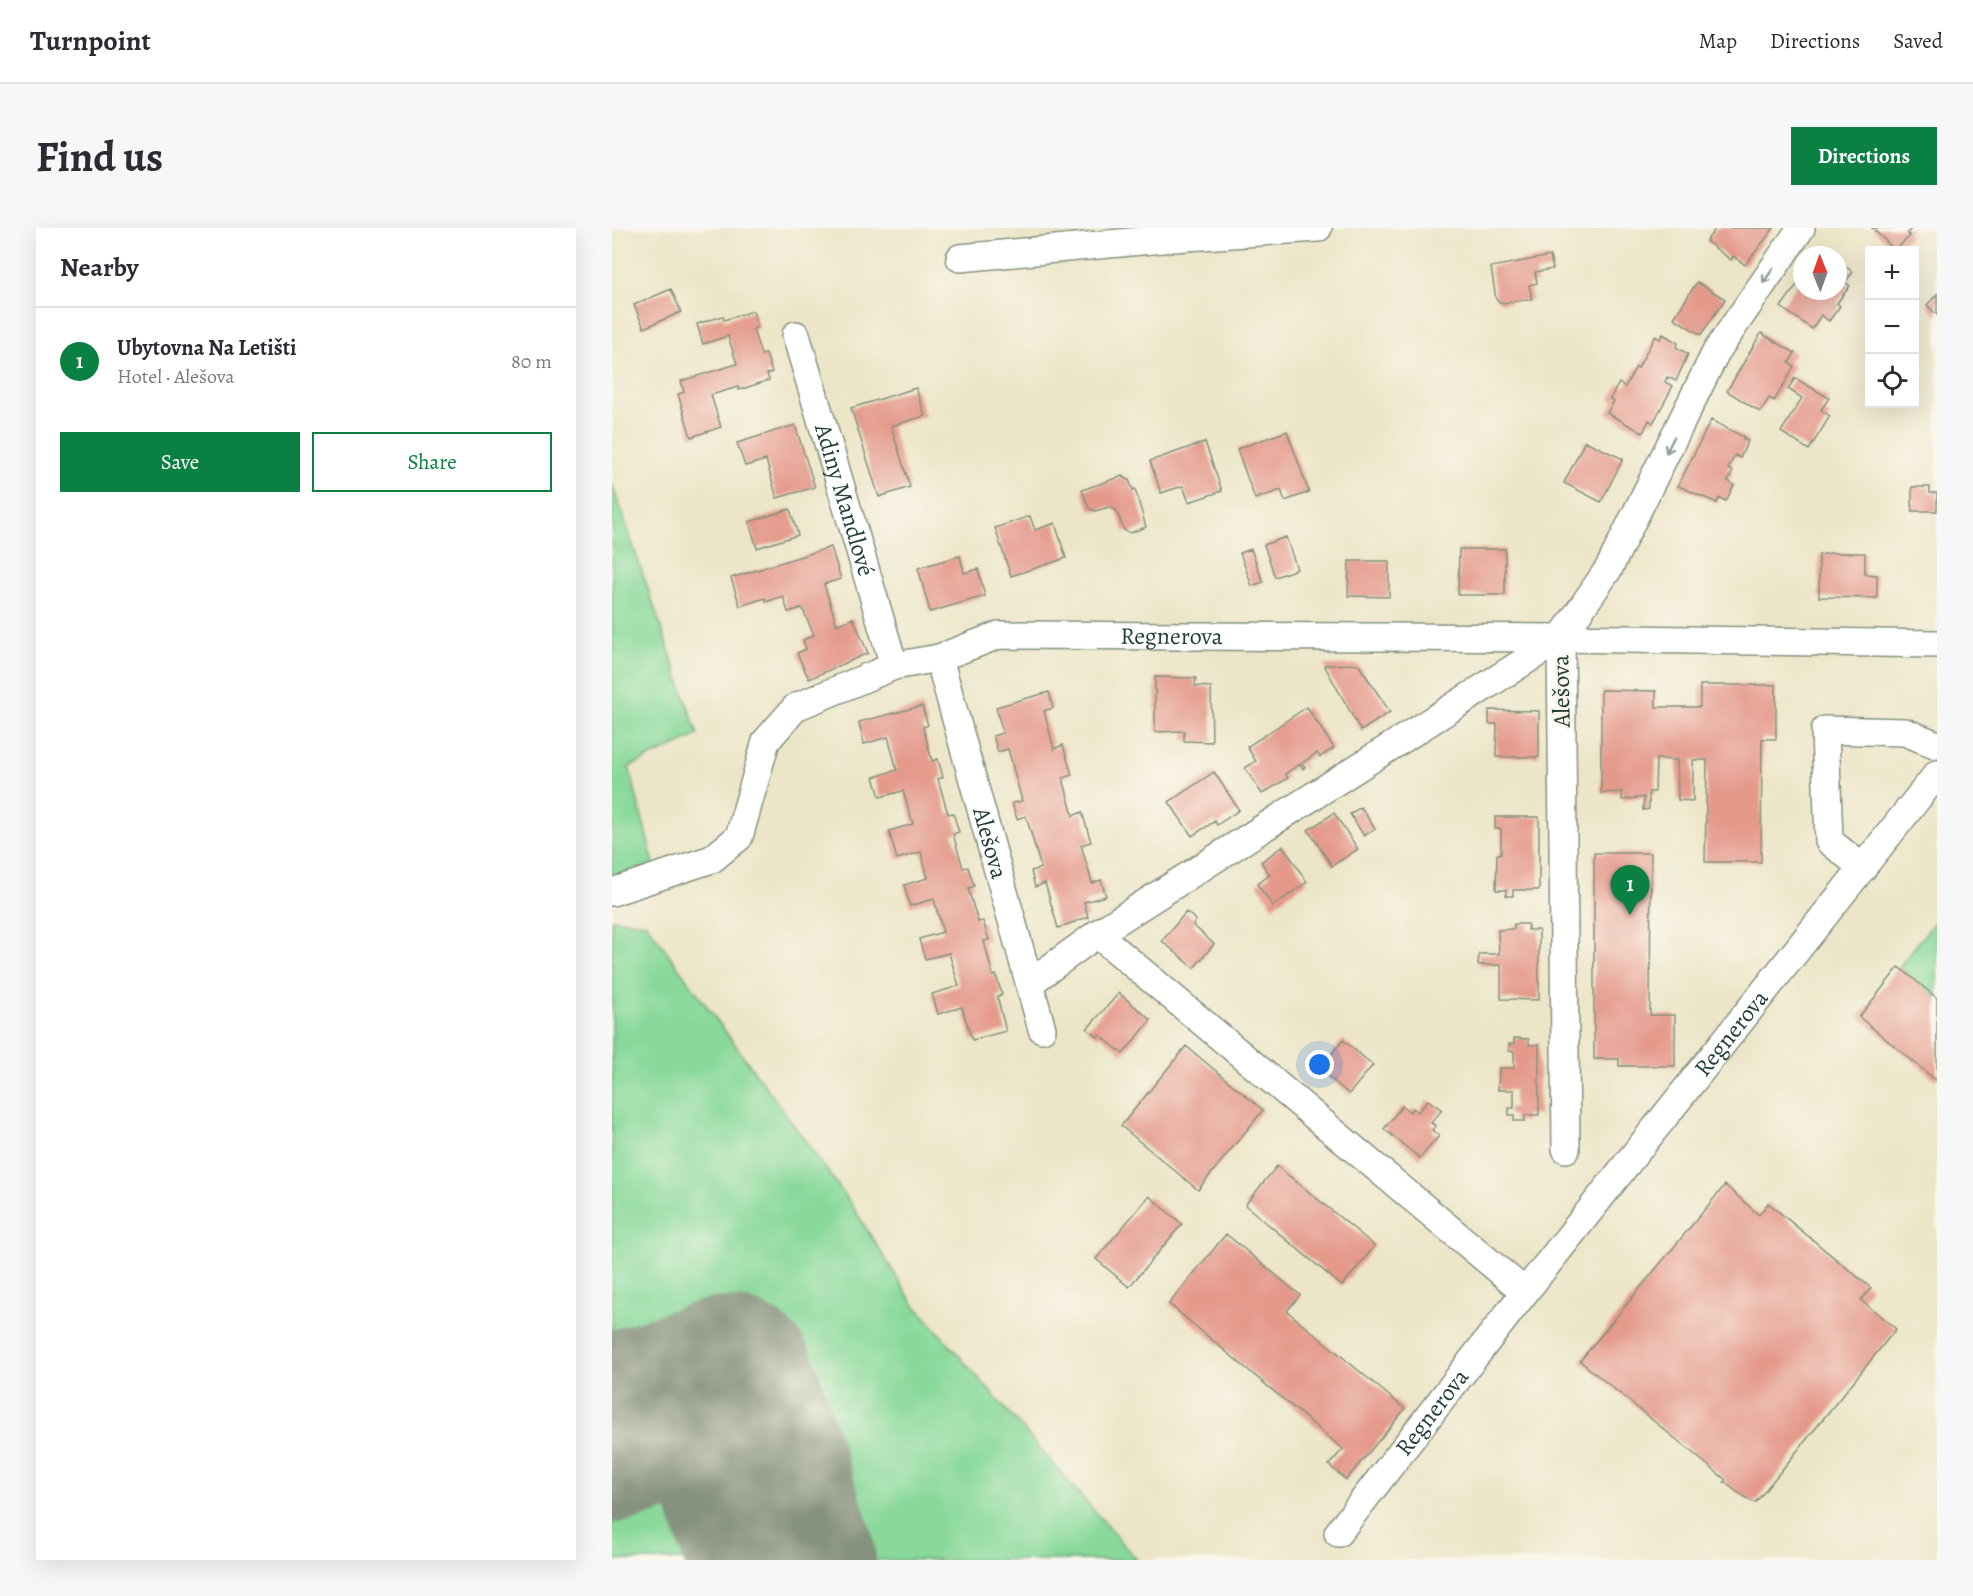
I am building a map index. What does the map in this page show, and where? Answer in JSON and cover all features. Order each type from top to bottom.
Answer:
[{"type":"street","points":[[960,258],[1173,238],[1318,228]]},
{"type":"street","name":"Alešova","points":[[1566,1149],[1561,638],[1609,568],[1716,352],[1801,228]]},
{"type":"street","name":"Adiny Mandlové","points":[[796,335],[894,666]]},
{"type":"street","name":"Regnerova","points":[[612,892],[712,859],[739,837],[766,741],[796,707],[894,666],[939,658],[999,635],[1561,638],[1937,645]]},
{"type":"street","points":[[1031,982],[1097,934],[1561,638]]},
{"type":"street","name":"Alešova","points":[[939,658],[1031,982],[1042,1029]]},
{"type":"street","points":[[1863,868],[1829,841],[1825,730],[1905,732],[1937,745]]},
{"type":"street","name":"Regnerova","points":[[1338,1533],[1525,1292],[1937,774]]},
{"type":"street","points":[[1097,934],[1525,1292]]},
{"type":"green space","points":[[612,484],[698,735],[629,767],[655,868],[612,882]]},
{"type":"green space","points":[[612,919],[646,923],[849,1201],[913,1303],[1137,1560],[612,1560]]},
{"type":"green space","points":[[1937,919],[1937,998],[1899,967]]},
{"type":"building","points":[[1716,228],[1774,228],[1745,265],[1733,256],[1731,260],[1706,241]]},
{"type":"building","points":[[1872,228],[1912,228],[1907,233],[1910,236],[1899,246],[1891,246]]},
{"type":"building","points":[[1550,256],[1553,269],[1535,272],[1537,283],[1529,285],[1532,299],[1502,303],[1496,299],[1491,267]]},
{"type":"building","points":[[1847,268],[1853,272],[1847,280]]},
{"type":"building","points":[[1697,282],[1725,299],[1701,335],[1674,318]]},
{"type":"building","points":[[671,289],[681,312],[644,328],[634,305]]},
{"type":"building","points":[[1793,290],[1793,300],[1839,300],[1837,303],[1840,306],[1829,321],[1821,315],[1812,329],[1781,307]]},
{"type":"building","points":[[1937,294],[1937,315],[1927,305]]},
{"type":"building","points":[[753,311],[758,327],[753,329],[761,355],[766,354],[772,372],[767,374],[769,380],[739,390],[738,387],[711,395],[721,427],[691,437],[678,394],[684,392],[681,381],[737,364],[728,336],[703,344],[697,324],[723,316],[724,320]]},
{"type":"building","points":[[1761,333],[1795,353],[1789,363],[1794,366],[1783,386],[1774,401],[1769,398],[1760,412],[1727,391]]},
{"type":"building","points":[[1663,334],[1678,343],[1676,347],[1688,354],[1676,381],[1667,377],[1665,382],[1673,386],[1653,423],[1649,420],[1643,433],[1607,413],[1614,401],[1610,399],[1619,383],[1625,387],[1655,336],[1660,339]]},
{"type":"building","points":[[1795,378],[1829,398],[1821,410],[1830,416],[1809,450],[1781,432],[1802,398],[1788,389]]},
{"type":"building","points":[[916,388],[925,416],[891,426],[910,487],[879,497],[851,408]]},
{"type":"building","points":[[1711,420],[1748,441],[1740,458],[1735,455],[1728,469],[1733,471],[1728,481],[1734,485],[1726,501],[1719,498],[1717,503],[1678,486]]},
{"type":"building","points":[[795,425],[815,487],[777,498],[766,460],[745,466],[737,443]]},
{"type":"building","points":[[1287,431],[1309,492],[1285,501],[1281,490],[1255,499],[1237,449]]},
{"type":"building","points":[[1585,441],[1623,459],[1601,502],[1564,483]]},
{"type":"building","points":[[1205,442],[1222,491],[1189,502],[1183,486],[1161,493],[1150,461]]},
{"type":"building","points":[[1122,476],[1129,480],[1133,490],[1135,489],[1146,527],[1130,533],[1124,530],[1116,510],[1109,507],[1095,511],[1089,508],[1082,490]]},
{"type":"building","points":[[1912,487],[1930,487],[1930,493],[1937,493],[1937,511],[1912,511]]},
{"type":"building","points":[[790,509],[798,535],[757,548],[749,522]]},
{"type":"building","points":[[1030,516],[1035,530],[1055,523],[1066,558],[1011,576],[995,528]]},
{"type":"building","points":[[1286,537],[1297,569],[1275,577],[1264,545]]},
{"type":"building","points":[[831,547],[841,579],[824,584],[837,625],[853,618],[868,653],[809,679],[797,653],[806,649],[803,640],[814,635],[802,608],[788,612],[783,596],[766,602],[765,598],[740,606],[731,578]]},
{"type":"building","points":[[1251,549],[1263,582],[1252,586],[1240,553]]},
{"type":"building","points":[[1459,549],[1505,549],[1505,595],[1458,595]]},
{"type":"building","points":[[1865,553],[1865,574],[1877,575],[1877,598],[1819,597],[1819,555]]},
{"type":"building","points":[[960,556],[964,573],[978,569],[985,596],[930,612],[918,568]]},
{"type":"building","points":[[1349,561],[1389,561],[1389,597],[1348,596]]},
{"type":"building","points":[[1358,664],[1390,712],[1361,731],[1324,665]]},
{"type":"building","points":[[1155,677],[1196,678],[1195,686],[1211,687],[1212,742],[1184,741],[1184,731],[1155,732]]},
{"type":"building","points":[[1700,685],[1776,685],[1776,739],[1762,739],[1761,862],[1705,862],[1707,760],[1693,760],[1693,801],[1678,800],[1677,760],[1656,759],[1655,792],[1649,792],[1649,809],[1643,810],[1644,797],[1622,800],[1622,792],[1601,793],[1601,690],[1656,691],[1656,707],[1700,707]]},
{"type":"building","points":[[1049,692],[1053,708],[1044,711],[1054,749],[1063,745],[1072,775],[1063,778],[1073,816],[1082,812],[1091,842],[1081,845],[1092,883],[1101,880],[1106,896],[1084,902],[1088,917],[1058,928],[1045,883],[1035,887],[1031,871],[1041,868],[1026,816],[1017,819],[1012,803],[1022,801],[1008,749],[998,752],[993,736],[1003,733],[996,707]]},
{"type":"building","points":[[922,706],[928,725],[923,727],[932,761],[938,759],[943,777],[938,779],[948,814],[953,813],[959,832],[953,834],[963,868],[968,867],[974,886],[968,888],[978,922],[983,921],[989,940],[984,941],[993,976],[996,975],[1002,995],[997,996],[1006,1031],[972,1040],[962,1007],[938,1014],[932,994],[959,986],[949,953],[925,959],[919,939],[943,932],[934,899],[910,906],[904,885],[928,878],[921,852],[897,859],[889,831],[913,824],[903,791],[880,797],[874,777],[897,770],[888,737],[864,744],[859,722]]},
{"type":"building","points":[[1307,707],[1334,748],[1320,757],[1317,753],[1302,763],[1305,767],[1303,769],[1300,764],[1285,774],[1288,778],[1262,794],[1245,768],[1256,761],[1247,747]]},
{"type":"building","points":[[1489,710],[1539,711],[1539,757],[1496,757],[1497,724],[1489,724]]},
{"type":"building","points":[[1214,772],[1239,810],[1217,825],[1215,821],[1192,836],[1169,802]]},
{"type":"building","points":[[1361,807],[1375,829],[1364,836],[1350,814]]},
{"type":"building","points":[[1334,813],[1358,849],[1332,866],[1308,830]]},
{"type":"building","points":[[1495,817],[1539,817],[1539,890],[1513,890],[1513,896],[1506,896],[1506,890],[1496,890],[1497,854],[1501,854],[1501,829],[1495,829]]},
{"type":"building","points":[[1283,846],[1307,882],[1273,906],[1257,884],[1270,875],[1261,862]]},
{"type":"building","points":[[1594,853],[1651,853],[1650,1015],[1675,1015],[1675,1066],[1619,1066],[1619,1059],[1594,1059]]},
{"type":"building","points":[[1186,912],[1196,920],[1193,925],[1214,944],[1194,968],[1162,941]]},
{"type":"building","points":[[1514,924],[1528,924],[1528,930],[1539,930],[1539,1000],[1501,999],[1501,965],[1478,965],[1479,954],[1499,954],[1498,930],[1514,929]]},
{"type":"building","points":[[1899,967],[1937,998],[1937,1081],[1859,1017]]},
{"type":"building","points":[[1119,993],[1151,1020],[1123,1054],[1100,1035],[1098,1037],[1087,1029]]},
{"type":"building","points":[[1514,1038],[1529,1039],[1529,1045],[1539,1044],[1539,1115],[1525,1115],[1525,1121],[1514,1121],[1514,1115],[1509,1115],[1509,1108],[1514,1108],[1514,1090],[1498,1090],[1499,1068],[1514,1068],[1514,1051],[1509,1051],[1509,1044],[1514,1044]]},
{"type":"building","points":[[1343,1040],[1373,1065],[1349,1094],[1319,1069]]},
{"type":"building","points":[[1186,1046],[1263,1110],[1198,1190],[1121,1126]]},
{"type":"building","points":[[1428,1100],[1442,1110],[1431,1123],[1436,1126],[1432,1130],[1439,1136],[1420,1158],[1384,1129],[1402,1106],[1410,1112],[1413,1108],[1418,1112]]},
{"type":"building","points":[[1277,1166],[1375,1246],[1342,1286],[1245,1205]]},
{"type":"building","points":[[1725,1185],[1759,1215],[1768,1203],[1871,1288],[1861,1300],[1896,1329],[1755,1503],[1724,1482],[1726,1480],[1580,1361]]},
{"type":"building","points":[[1149,1196],[1182,1224],[1129,1287],[1096,1259]]},
{"type":"building","points":[[1226,1234],[1300,1295],[1287,1311],[1405,1409],[1346,1480],[1329,1465],[1343,1449],[1169,1304]]},
{"type":"runway","points":[[612,1429],[726,1391],[782,1560]]},
{"type":"place","name":"Ubytovna Na Letišti","points":[[1630,915]]}]
